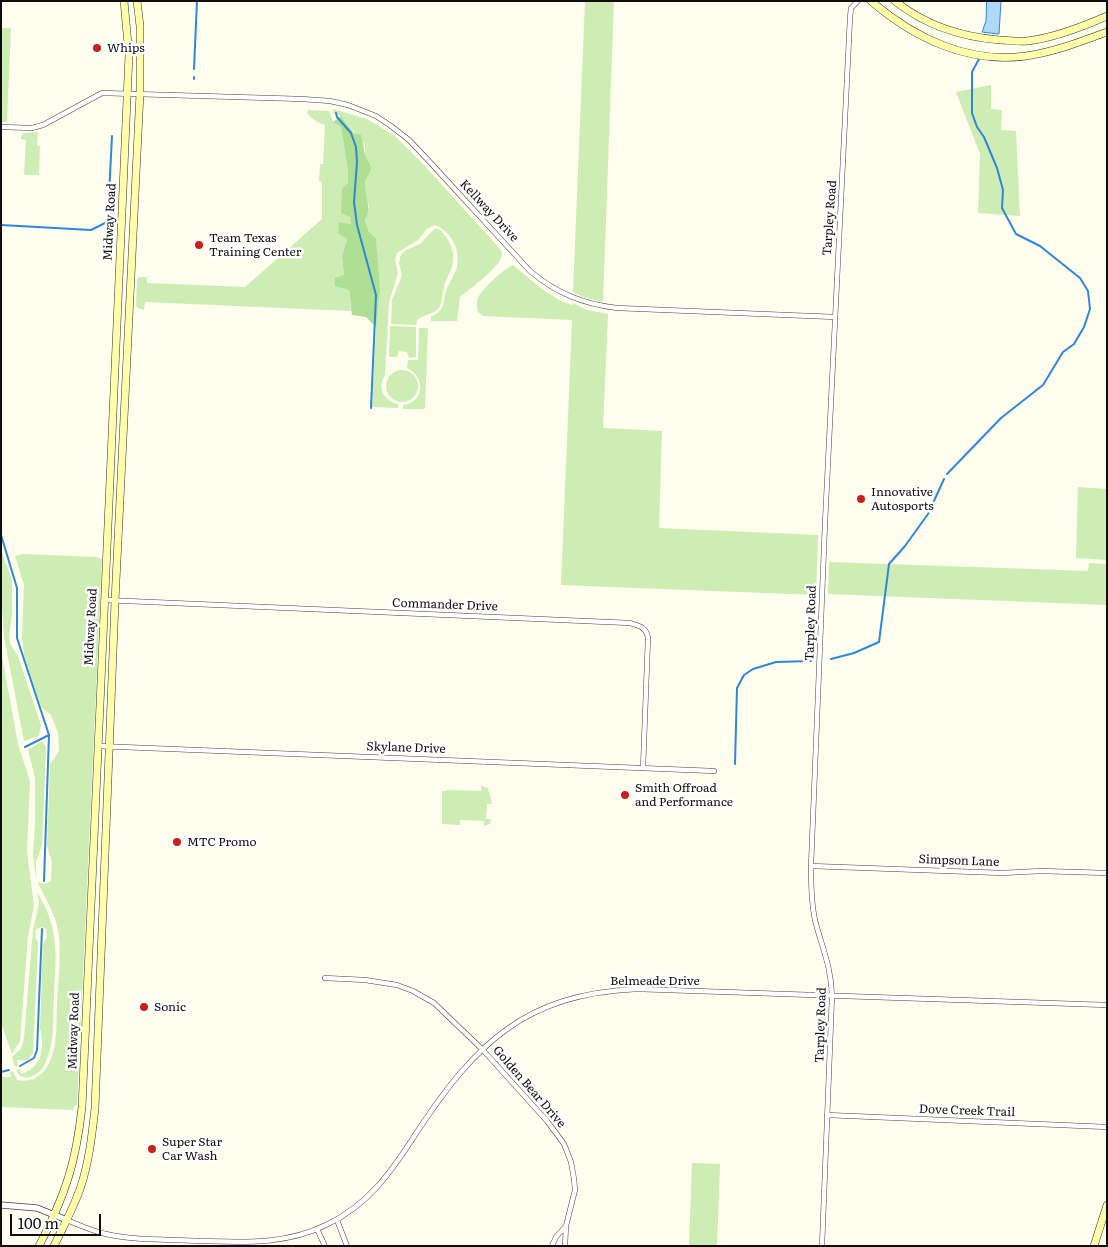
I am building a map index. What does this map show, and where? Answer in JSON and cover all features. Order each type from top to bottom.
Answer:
[{"type":"main road","name":"Midway Road","points":[[40,1246],[56,1214],[75,1157],[80,1119],[129,55],[124,1]]},
{"type":"main road","name":"Midway Road","points":[[54,1246],[75,1202],[85,1172],[93,1121],[115,601],[140,93],[140,26],[137,1]]},
{"type":"main road","points":[[871,1],[888,16],[912,32],[953,50],[992,57],[1026,56],[1062,48],[1107,32]]},
{"type":"main road","points":[[895,1],[920,19],[943,30],[981,38],[1025,42],[1046,38],[1107,16]]},
{"type":"main road","points":[[1025,42],[1026,56]]},
{"type":"main road","points":[[119,268],[131,270]]},
{"type":"main road","points":[[113,401],[125,402]]},
{"type":"main road","points":[[92,874],[104,874]]},
{"type":"main road","points":[[88,963],[101,963]]},
{"type":"main road","points":[[85,1023],[98,1024]]},
{"type":"main road","points":[[80,1119],[93,1121]]},
{"type":"main road","points":[[1094,1246],[1107,1205]]},
{"type":"street","name":"Tarpley Road","points":[[822,1246],[832,996],[829,964],[812,903],[811,866],[850,18],[851,8],[858,1]]},
{"type":"street","name":"Kellway Drive","points":[[1,128],[32,128],[54,120],[102,93],[314,99],[348,105],[376,116],[409,140],[530,271],[550,286],[575,300],[588,304],[618,308],[835,317]]},
{"type":"street","name":"Commander Drive","points":[[104,600],[630,623],[642,626],[647,631],[648,638],[643,768]]},
{"type":"street","name":"Skylane Drive","points":[[97,746],[714,771]]},
{"type":"street","name":"Simpson Lane","points":[[811,866],[1002,873],[1041,871],[1107,873]]},
{"type":"street","name":"Golden Bear Drive","points":[[325,978],[397,985],[413,991],[434,1003],[482,1049],[547,1121],[564,1144],[571,1162],[574,1180],[573,1202],[566,1226],[565,1246]]},
{"type":"street","name":"Belmeade Drive","points":[[67,1220],[93,1231],[112,1236],[229,1242],[274,1241],[317,1230],[337,1220],[360,1204],[380,1185],[393,1169],[436,1104],[458,1075],[482,1049],[507,1029],[540,1010],[562,1001],[595,992],[637,989],[1107,1005]]},
{"type":"street","name":"Dove Creek Trail","points":[[827,1116],[1107,1127]]},
{"type":"street","points":[[1,1205],[37,1208],[67,1220]]},
{"type":"street","points":[[337,1220],[347,1246]]},
{"type":"street","name":"Golden Bear Drive","points":[[552,1246],[556,1237],[566,1226]]},
{"type":"street","points":[[317,1230],[324,1246]]},
{"type":"green space","points":[[585,1],[614,1],[603,302],[583,297],[573,292]]},
{"type":"green space","points":[[1,28],[11,28],[7,122],[1,122]]},
{"type":"green space","points":[[991,85],[991,109],[1002,110],[1001,130],[1016,131],[1020,216],[978,213],[980,154],[956,92]]},
{"type":"green space","points":[[333,109],[367,119],[395,136],[423,164],[502,253],[502,257],[494,268],[460,297],[457,321],[431,321],[431,317],[442,308],[447,288],[457,267],[458,254],[454,242],[446,232],[435,225],[427,229],[418,240],[397,253],[395,260],[398,273],[389,302],[385,375],[382,389],[389,400],[398,404],[398,408],[372,407],[377,305],[379,298],[376,238],[369,232],[365,219],[369,206],[365,192],[365,179],[370,172],[371,166],[365,155],[365,145],[341,116],[333,113]]},
{"type":"green space","points":[[308,110],[329,111],[333,121],[341,127],[348,172],[351,224],[339,222],[347,239],[342,256],[351,311],[145,302],[144,310],[138,308],[136,306],[137,279],[139,277],[147,277],[147,283],[245,287],[322,219],[322,182],[319,181],[320,164],[323,164],[325,125],[311,117],[307,113]]},
{"type":"green space","points":[[341,116],[354,133],[361,135],[365,155],[371,167],[365,182],[368,211],[365,220],[369,232],[376,238],[380,290],[376,327],[366,317],[352,315],[349,290],[335,286],[335,278],[344,275],[342,256],[347,239],[338,233],[339,222],[351,224],[350,217],[341,213],[342,189],[348,183],[348,172],[341,127],[333,122]]},
{"type":"green space","points":[[38,132],[37,146],[40,146],[39,175],[24,175],[26,140],[21,139],[21,136],[24,133]]},
{"type":"green space","points":[[434,229],[439,229],[450,243],[453,254],[452,266],[444,284],[440,307],[436,311],[417,320],[416,325],[391,324],[392,300],[402,276],[399,263],[400,257],[404,251],[420,244]]},
{"type":"green space","points":[[513,265],[542,289],[561,301],[572,305],[573,303],[587,310],[608,314],[603,428],[662,431],[659,528],[818,535],[816,595],[561,585],[572,320],[483,316],[478,312],[477,300],[479,296],[490,283]]},
{"type":"green space","points":[[390,326],[416,327],[416,357],[409,358],[407,352],[399,351],[397,357],[389,357]]},
{"type":"green space","points":[[419,328],[428,328],[425,408],[403,409],[403,405],[416,399],[420,389],[417,377],[407,368],[408,360],[418,360]]},
{"type":"green space","points":[[402,370],[414,374],[418,386],[414,398],[402,402],[390,398],[386,386],[390,374]]},
{"type":"green space","points":[[1078,487],[1107,489],[1107,560],[1076,558]]},
{"type":"green space","points":[[1,550],[12,580],[10,644],[18,656],[41,725],[39,736],[24,741],[4,637]]},
{"type":"green space","points":[[23,554],[96,557],[102,559],[77,1105],[74,1106],[73,1110],[1,1107],[1,1077],[11,1077],[10,1072],[13,1071],[17,1080],[22,1081],[37,1077],[44,1071],[53,1054],[60,948],[57,924],[37,881],[44,884],[51,881],[52,862],[47,846],[50,764],[59,751],[58,733],[51,715],[41,707],[24,655],[22,636],[24,585],[15,556]]},
{"type":"green space","points":[[829,562],[1088,571],[1089,563],[1107,564],[1107,605],[828,594]]},
{"type":"green space","points":[[1,651],[18,744],[30,781],[27,851],[34,906],[28,936],[20,1041],[12,1054],[1,1023]]},
{"type":"green space","points":[[42,741],[46,747],[42,846],[36,861],[36,879],[33,855],[35,778],[28,750]]},
{"type":"green space","points":[[481,786],[488,788],[492,804],[487,804],[486,819],[491,819],[490,824],[484,826],[484,821],[460,820],[460,825],[442,824],[442,791],[481,791]]},
{"type":"green space","points":[[37,892],[50,918],[55,942],[53,1027],[51,1045],[44,1065],[37,1074],[25,1077],[19,1074],[16,1070],[19,1069],[21,1074],[34,1067],[38,1062],[42,1049],[40,1028],[43,944],[47,937],[46,929],[43,927],[36,929],[35,936],[38,943],[33,1053],[28,1060],[17,1060],[18,1066],[15,1066],[12,1057],[21,1049],[24,1038],[33,930],[39,903]]},
{"type":"green space","points":[[692,1163],[720,1164],[717,1246],[689,1246]]},
{"type":"water","points":[[987,1],[1001,1],[999,34],[982,32],[986,21]]},
{"type":"waterway","points":[[194,69],[197,1]]},
{"type":"waterway","points":[[947,474],[1001,418],[1043,385],[1063,352],[1074,344],[1084,327],[1090,309],[1088,291],[1080,278],[1040,246],[1016,234],[1002,208],[1003,190],[997,168],[972,113],[972,72],[979,59]]},
{"type":"waterway","points":[[336,113],[337,117],[351,133],[356,147],[357,162],[354,202],[357,225],[376,295],[371,408]]},
{"type":"waterway","points":[[109,195],[112,136]]},
{"type":"waterway","points":[[1,225],[91,230],[110,219],[110,207]]},
{"type":"waterway","points":[[831,659],[854,653],[879,642],[889,564],[905,546],[928,514],[944,479]]},
{"type":"waterway","points":[[1,535],[17,588],[17,638],[49,735],[44,881]]},
{"type":"waterway","points":[[735,764],[737,688],[744,675],[753,669],[776,662],[811,661]]},
{"type":"waterway","points":[[25,747],[49,735]]},
{"type":"waterway","points":[[20,1066],[34,1058],[37,1050],[42,929]]},
{"type":"waterway","points":[[1,1072],[9,1070]]},
{"type":"place","name":"Whips","points":[[97,48]]},
{"type":"place","name":"Team Texas Training Center","points":[[199,245]]},
{"type":"place","name":"Innovative Autosports","points":[[861,499]]},
{"type":"place","name":"Smith Offroad and Performance","points":[[625,795]]},
{"type":"place","name":"MTC Promo","points":[[177,842]]},
{"type":"place","name":"Sonic","points":[[144,1007]]},
{"type":"place","name":"Super Star Car Wash","points":[[152,1149]]}]
